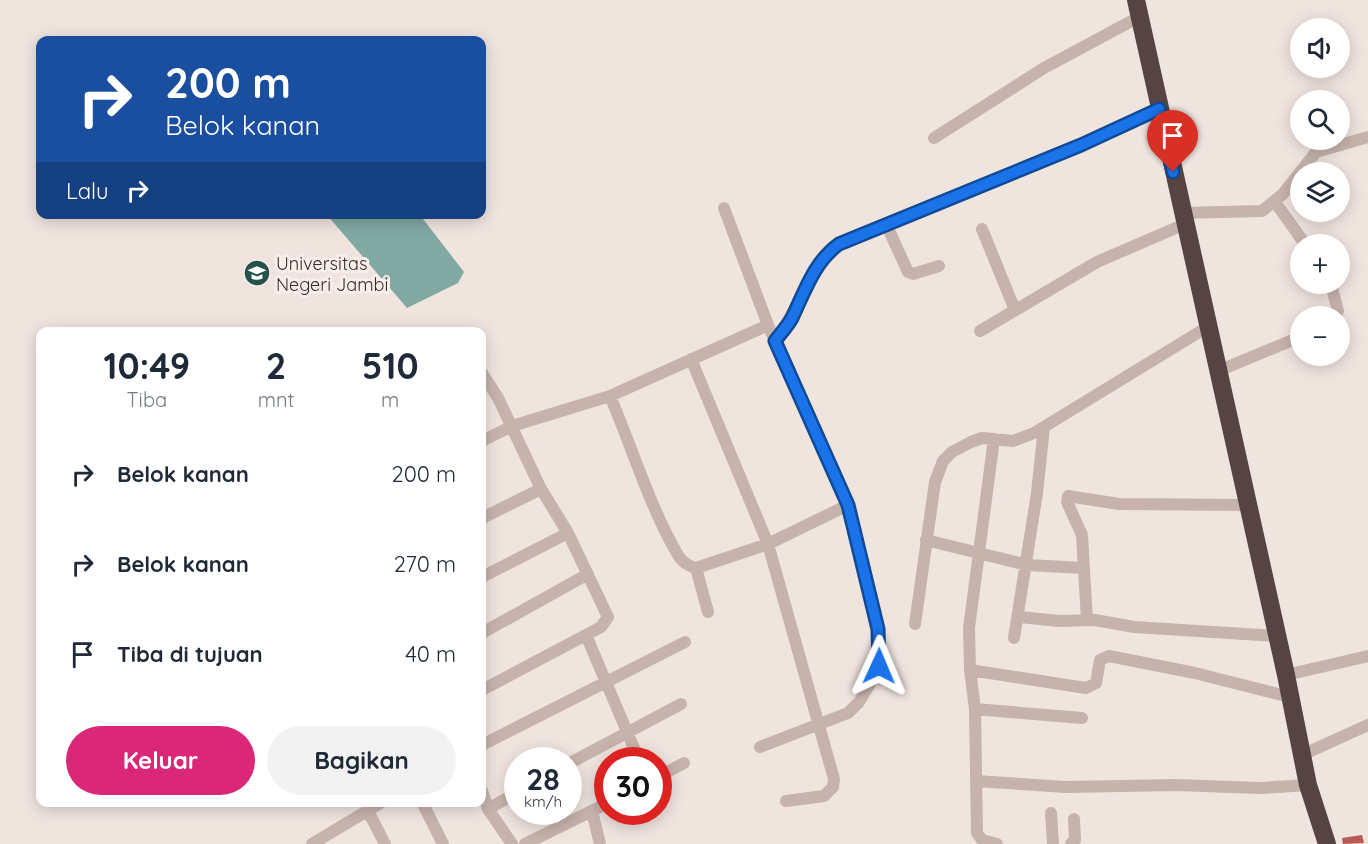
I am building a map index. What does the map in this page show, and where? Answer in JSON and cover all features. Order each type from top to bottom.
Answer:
[{"type":"highway","points":[[1137,9],[1209,326],[1246,505],[1286,675],[1308,785],[1327,844]]},
{"type":"street","points":[[934,138],[1137,9]]},
{"type":"street","points":[[775,341],[791,321],[807,282],[830,251],[839,244],[1081,145],[1159,109]]},
{"type":"street","points":[[980,331],[1097,262],[1183,219],[1259,213],[1275,202],[1316,152],[1368,137]]},
{"type":"street","points":[[1275,202],[1298,234]]},
{"type":"street","points":[[724,208],[768,325],[848,505],[878,629],[879,666],[871,683],[853,708],[843,716],[760,747]]},
{"type":"street","points":[[886,226],[908,272],[913,274],[939,266]]},
{"type":"street","points":[[982,229],[1015,310]]},
{"type":"street","points":[[486,439],[512,426],[610,396],[768,325]]},
{"type":"street","points":[[915,624],[926,540],[940,465],[952,452],[982,438],[1014,441],[1044,428],[1147,362],[1209,326]]},
{"type":"street","points":[[1218,371],[1290,341]]},
{"type":"street","points":[[691,359],[768,544],[833,773],[833,787],[824,796],[786,801]]},
{"type":"street","points":[[486,378],[512,426],[541,489],[568,533],[609,617],[604,625],[486,688]]},
{"type":"street","points":[[610,396],[678,556],[686,564],[696,568],[768,544],[848,505]]},
{"type":"street","points":[[1014,638],[1020,617],[1044,428]]},
{"type":"street","points":[[994,440],[969,628],[970,670],[975,709],[977,835],[982,840],[997,844]]},
{"type":"street","points":[[486,516],[541,489]]},
{"type":"street","points":[[1087,620],[1083,535],[1067,502],[1068,496],[1119,504],[1246,505]]},
{"type":"street","points":[[486,575],[568,533]]},
{"type":"street","points":[[926,540],[978,555],[1027,565],[1084,568]]},
{"type":"street","points":[[696,568],[708,612]]},
{"type":"street","points":[[486,631],[588,574]]},
{"type":"street","points":[[1020,617],[1087,620],[1230,635],[1277,636]]},
{"type":"street","points":[[586,635],[633,747]]},
{"type":"street","points":[[486,743],[685,642]]},
{"type":"street","points":[[970,670],[1086,688],[1095,684],[1099,660],[1108,656],[1195,673],[1290,697]]},
{"type":"street","points":[[1286,675],[1368,656]]},
{"type":"street","points":[[582,756],[681,704]]},
{"type":"street","points":[[975,709],[1082,718]]},
{"type":"street","points":[[1302,756],[1368,725]]},
{"type":"street","points":[[672,769],[684,763]]},
{"type":"street","points":[[976,781],[1066,787],[1176,785],[1260,788],[1308,785]]},
{"type":"street","points":[[488,808],[504,799]]},
{"type":"street","points":[[486,802],[512,844]]},
{"type":"street","points":[[312,844],[325,841],[374,807]]},
{"type":"street","points":[[424,807],[443,844]]},
{"type":"street","points":[[368,811],[385,844]]},
{"type":"street","points":[[525,844],[592,811],[600,844]]},
{"type":"street","points":[[1051,813],[1053,844]]},
{"type":"street","points":[[1071,844],[1075,840],[1074,819]]},
{"type":"water","points":[[330,219],[423,219],[464,272],[458,283],[407,308]]},
{"type":"building","points":[[1362,835],[1364,843],[1343,844],[1342,838]]},
{"type":"place","name":"Universitas Negeri Jambi","points":[[257,273]]},
{"type":"route","points":[[879,666],[878,629],[848,505],[775,341],[791,321],[807,282],[826,255],[839,244],[913,216],[1127,125],[1159,109],[1173,172]]}]
